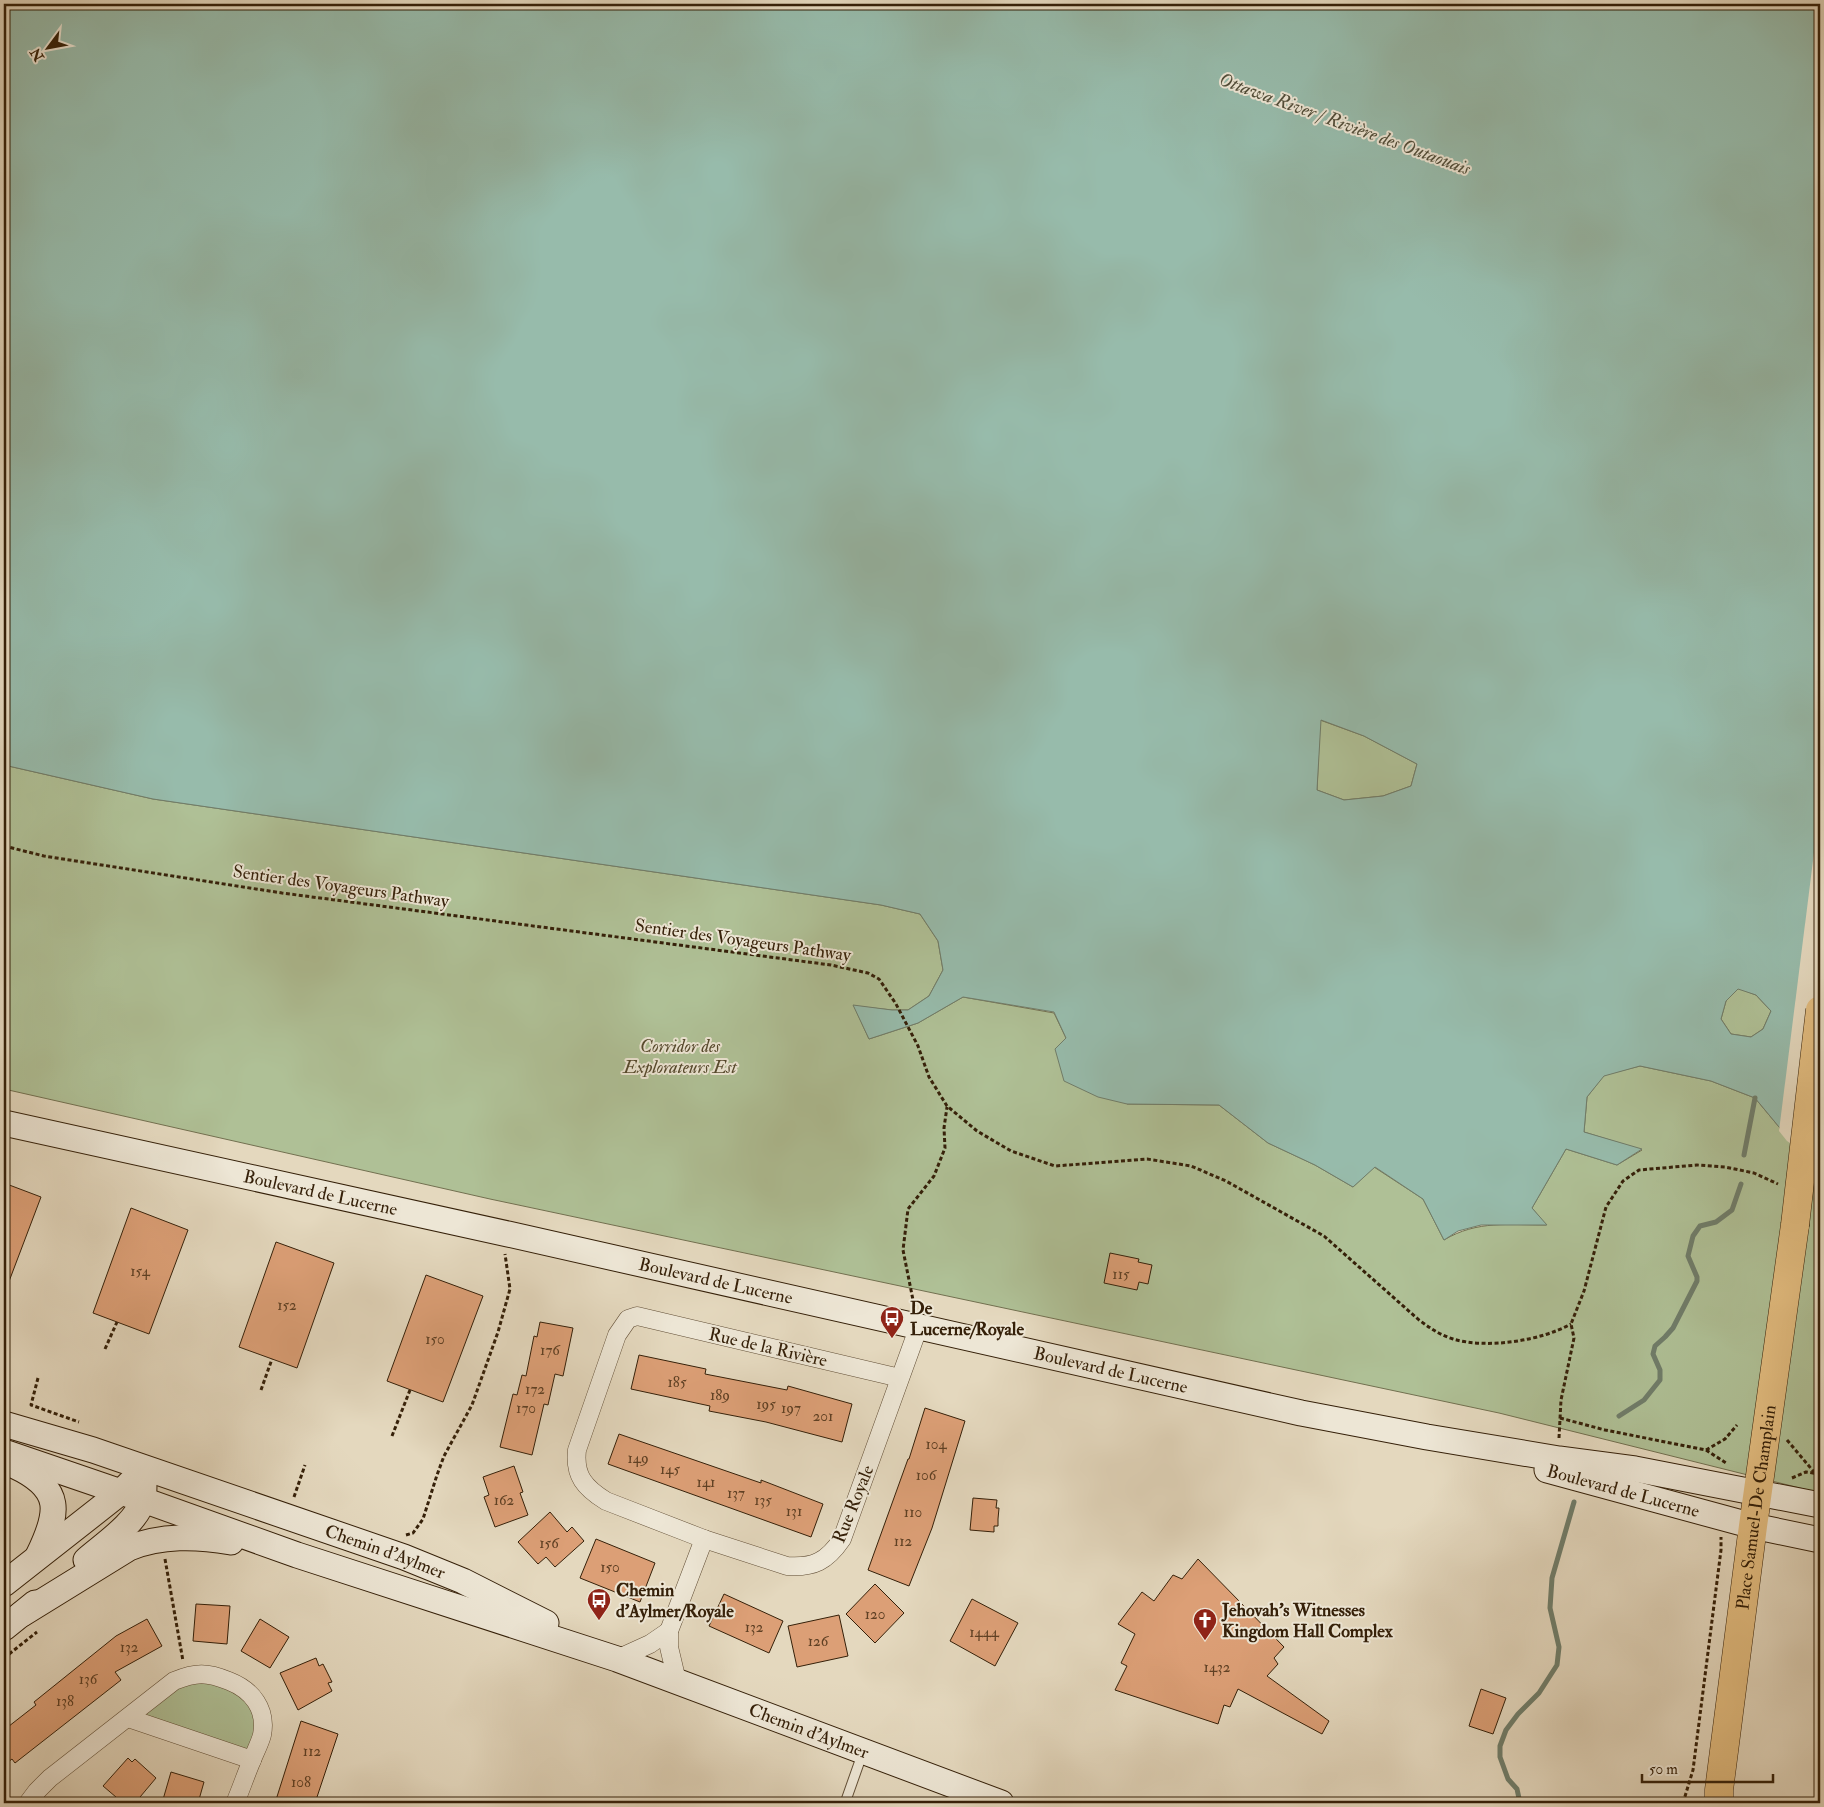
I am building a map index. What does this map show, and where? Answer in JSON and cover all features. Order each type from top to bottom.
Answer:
[{"type":"main road","name":"Place Samuel-De Champlain","points":[[1717,1799],[1795,1225],[1820,1010]]},
{"type":"main road","name":"Boulevard de Lucerne","points":[[4,1123],[508,1234],[1301,1413],[1426,1437],[1559,1459],[1634,1469],[1758,1493],[1789,1489],[1820,1505]]},
{"type":"main road","name":"Chemin d'Aylmer","points":[[4,1424],[93,1450],[404,1557],[462,1581],[617,1659]]},
{"type":"main road","name":"Boulevard de Lucerne","points":[[1426,1437],[1720,1525],[1753,1526],[1820,1540]]},
{"type":"main road","name":"Chemin d'Aylmer","points":[[4,1452],[297,1555],[617,1659],[1001,1803]]},
{"type":"main road","points":[[4,1460],[40,1480],[47,1489],[54,1504],[49,1533],[37,1559]]},
{"type":"main road","points":[[4,1584],[37,1559],[132,1496],[144,1468]]},
{"type":"main road","points":[[1753,1526],[1789,1489]]},
{"type":"main road","points":[[1720,1525],[1758,1493]]},
{"type":"main road","points":[[13,1621],[129,1522],[137,1513],[132,1496]]},
{"type":"main road","points":[[13,1621],[129,1548],[160,1538],[222,1540],[297,1555]]},
{"type":"street","name":"Rue Royale","points":[[637,1316],[628,1320],[617,1334],[576,1450],[578,1472],[585,1485],[594,1494],[606,1501],[704,1539],[787,1566],[801,1567],[814,1565],[826,1558],[842,1538],[919,1326]]},
{"type":"street","name":"Rue de la Rivière","points":[[637,1316],[900,1378]]},
{"type":"street","points":[[677,1681],[669,1647],[669,1631],[704,1539]]},
{"type":"street","points":[[617,1659],[650,1644],[669,1631]]},
{"type":"street","points":[[28,1803],[50,1778],[174,1681],[199,1673],[214,1675],[242,1686],[252,1695],[261,1708],[264,1720],[262,1736],[235,1803]]},
{"type":"street","points":[[128,1718],[252,1760]]},
{"type":"lane","points":[[845,1803],[863,1751]]},
{"type":"path","name":"Sentier des Voyageurs Pathway","points":[[4,846],[44,856],[273,891],[831,965],[868,973],[879,979],[896,1004],[918,1046],[929,1077],[947,1106],[977,1131],[1011,1151],[1055,1166],[1146,1159],[1191,1166],[1226,1182],[1324,1236],[1419,1320],[1434,1331],[1453,1339],[1477,1344],[1511,1341],[1543,1335],[1571,1324]]},
{"type":"path","points":[[919,1326],[903,1250],[908,1209],[934,1176],[945,1148],[944,1128],[947,1106]]},
{"type":"path","points":[[1559,1459],[1561,1400],[1574,1338],[1571,1324],[1584,1291],[1606,1207],[1623,1181],[1640,1170],[1697,1164],[1726,1167],[1754,1173],[1784,1187]]},
{"type":"path","points":[[401,1534],[413,1533],[423,1519],[444,1456],[472,1405],[498,1332],[510,1289],[505,1255],[508,1234]]},
{"type":"path","points":[[105,1349],[117,1322]]},
{"type":"path","points":[[261,1390],[272,1359]]},
{"type":"path","points":[[31,1405],[38,1378]]},
{"type":"path","points":[[392,1436],[410,1390]]},
{"type":"path","points":[[1769,1416],[1814,1472]]},
{"type":"path","points":[[1560,1418],[1605,1430],[1706,1450],[1726,1464]]},
{"type":"path","points":[[1706,1450],[1725,1439],[1737,1425]]},
{"type":"path","points":[[294,1498],[305,1465]]},
{"type":"path","points":[[1789,1489],[1806,1472],[1820,1474]]},
{"type":"path","points":[[286,1495],[303,1500]]},
{"type":"path","points":[[1683,1803],[1693,1770],[1722,1550],[1720,1525]]},
{"type":"path","points":[[165,1558],[186,1676]]},
{"type":"green space","points":[[1320,720],[1364,736],[1417,764],[1411,786],[1383,796],[1344,800],[1317,790]]},
{"type":"green space","name":"Corridor des Explorateurs Est","points":[[4,765],[153,799],[881,905],[920,914],[938,941],[943,970],[929,996],[908,1010],[854,1006],[869,1039],[918,1023],[963,997],[1054,1013],[1066,1038],[1127,1104],[1219,1105],[1268,1143],[1315,1165],[1353,1187],[1374,1167],[1423,1199],[1444,1240],[1481,1226],[1507,1224],[1546,1225],[1532,1208],[1566,1149],[1617,1165],[1642,1150],[1584,1132],[1587,1097],[1604,1075],[1640,1066],[1711,1081],[1755,1098],[1789,1139],[1820,1161],[1820,1493],[1499,1413],[490,1199],[4,1089]]},
{"type":"green space","points":[[1738,988],[1756,995],[1771,1011],[1763,1029],[1751,1037],[1731,1034],[1721,1019],[1726,1001]]},
{"type":"green space","points":[[214,1675],[261,1708],[252,1760],[128,1718],[156,1694]]},
{"type":"water","name":"Ottawa River / Rivière des Outaouais","points":[[4,4],[1820,4],[1820,1161],[1789,1139],[1755,1098],[1711,1081],[1640,1066],[1604,1076],[1587,1097],[1584,1132],[1642,1149],[1617,1165],[1566,1149],[1532,1208],[1547,1225],[1481,1225],[1458,1231],[1444,1240],[1423,1199],[1375,1167],[1353,1187],[1315,1165],[1268,1143],[1219,1105],[1127,1104],[1098,1097],[1064,1081],[1055,1049],[1066,1038],[1054,1012],[963,997],[918,1023],[869,1039],[853,1005],[908,1010],[929,996],[943,970],[938,941],[920,914],[881,905],[153,799],[4,765]],"holes":[[[1321,720],[1364,736],[1417,764],[1411,786],[1383,796],[1344,800],[1317,790]],[[1738,989],[1756,995],[1771,1011],[1763,1029],[1751,1037],[1731,1034],[1721,1019],[1726,1001]]]},
{"type":"pier","points":[[1820,805],[1820,1163],[1787,1141],[1779,1131]]},
{"type":"building","points":[[4,1183],[41,1197],[5,1292],[4,1292]]},
{"type":"building","points":[[131,1208],[188,1230],[149,1334],[93,1313]]},
{"type":"building","points":[[276,1242],[334,1263],[297,1368],[239,1347]]},
{"type":"building","points":[[1110,1253],[1139,1259],[1138,1262],[1152,1265],[1148,1284],[1139,1282],[1137,1290],[1104,1283]]},
{"type":"building","points":[[426,1275],[483,1296],[443,1402],[387,1381]]},
{"type":"building","points":[[540,1322],[573,1328],[563,1376],[555,1374],[548,1405],[544,1404],[532,1455],[500,1447],[513,1394],[517,1395],[522,1375],[526,1376],[534,1336],[537,1337]]},
{"type":"building","points":[[639,1355],[706,1369],[705,1374],[787,1390],[788,1386],[852,1404],[842,1442],[766,1422],[709,1411],[710,1406],[631,1389]]},
{"type":"building","points":[[925,1408],[965,1421],[932,1528],[909,1586],[868,1570],[909,1459]]},
{"type":"building","points":[[619,1434],[761,1483],[761,1480],[823,1504],[811,1537],[608,1464]]},
{"type":"building","points":[[514,1466],[523,1492],[520,1493],[528,1515],[495,1527],[484,1497],[489,1495],[483,1477]]},
{"type":"building","points":[[973,1498],[997,1500],[996,1508],[999,1508],[998,1526],[994,1526],[994,1532],[970,1530]]},
{"type":"building","points":[[550,1512],[567,1532],[572,1527],[584,1541],[555,1567],[546,1557],[538,1564],[518,1542]]},
{"type":"building","points":[[596,1539],[655,1563],[640,1602],[580,1578]]},
{"type":"building","name":"Jehovah's Witnesses Kingdom Hall Complex","points":[[1198,1559],[1284,1647],[1274,1658],[1278,1664],[1267,1676],[1329,1721],[1322,1734],[1238,1689],[1230,1707],[1224,1705],[1218,1724],[1115,1690],[1127,1666],[1121,1663],[1135,1634],[1118,1624],[1142,1592],[1154,1601],[1173,1575],[1182,1579]]},
{"type":"building","points":[[875,1584],[904,1613],[875,1643],[846,1614]]},
{"type":"building","points":[[724,1594],[783,1621],[769,1653],[709,1626]]},
{"type":"building","points":[[972,1599],[1018,1623],[995,1666],[950,1641]]},
{"type":"building","points":[[196,1604],[230,1606],[227,1644],[193,1641]]},
{"type":"building","points":[[839,1615],[848,1656],[797,1667],[788,1626]]},
{"type":"building","points":[[147,1619],[162,1646],[115,1672],[121,1680],[15,1763],[12,1759],[4,1765],[4,1730],[36,1705],[34,1702],[116,1636]]},
{"type":"building","points":[[260,1619],[289,1637],[270,1668],[241,1651]]},
{"type":"building","points":[[316,1658],[319,1666],[323,1664],[332,1682],[328,1683],[332,1691],[298,1710],[280,1673]]},
{"type":"building","points":[[1481,1689],[1506,1698],[1493,1734],[1469,1726]]},
{"type":"building","points":[[301,1721],[338,1734],[315,1803],[275,1803]]},
{"type":"building","points":[[128,1758],[132,1762],[135,1759],[156,1778],[135,1803],[123,1803],[103,1786]]},
{"type":"building","points":[[171,1772],[204,1782],[198,1803],[162,1803]]},
{"type":"waterway","points":[[1744,1155],[1755,1098]]},
{"type":"waterway","points":[[1619,1416],[1644,1400],[1660,1380],[1660,1370],[1653,1354],[1655,1346],[1673,1328],[1697,1281],[1688,1256],[1693,1236],[1700,1226],[1716,1222],[1732,1210],[1741,1184]]},
{"type":"waterway","points":[[1520,1803],[1517,1789],[1508,1779],[1500,1757],[1500,1746],[1506,1730],[1518,1714],[1539,1693],[1557,1665],[1559,1647],[1550,1608],[1552,1578],[1574,1502]]},
{"type":"place","name":"De Lucerne/Royale","points":[[892,1339]]},
{"type":"place","name":"Chemin d'Aylmer/Royale","points":[[599,1621]]},
{"type":"place","name":"Jehovah's Witnesses Kingdom Hall Complex","points":[[1205,1641]]}]
